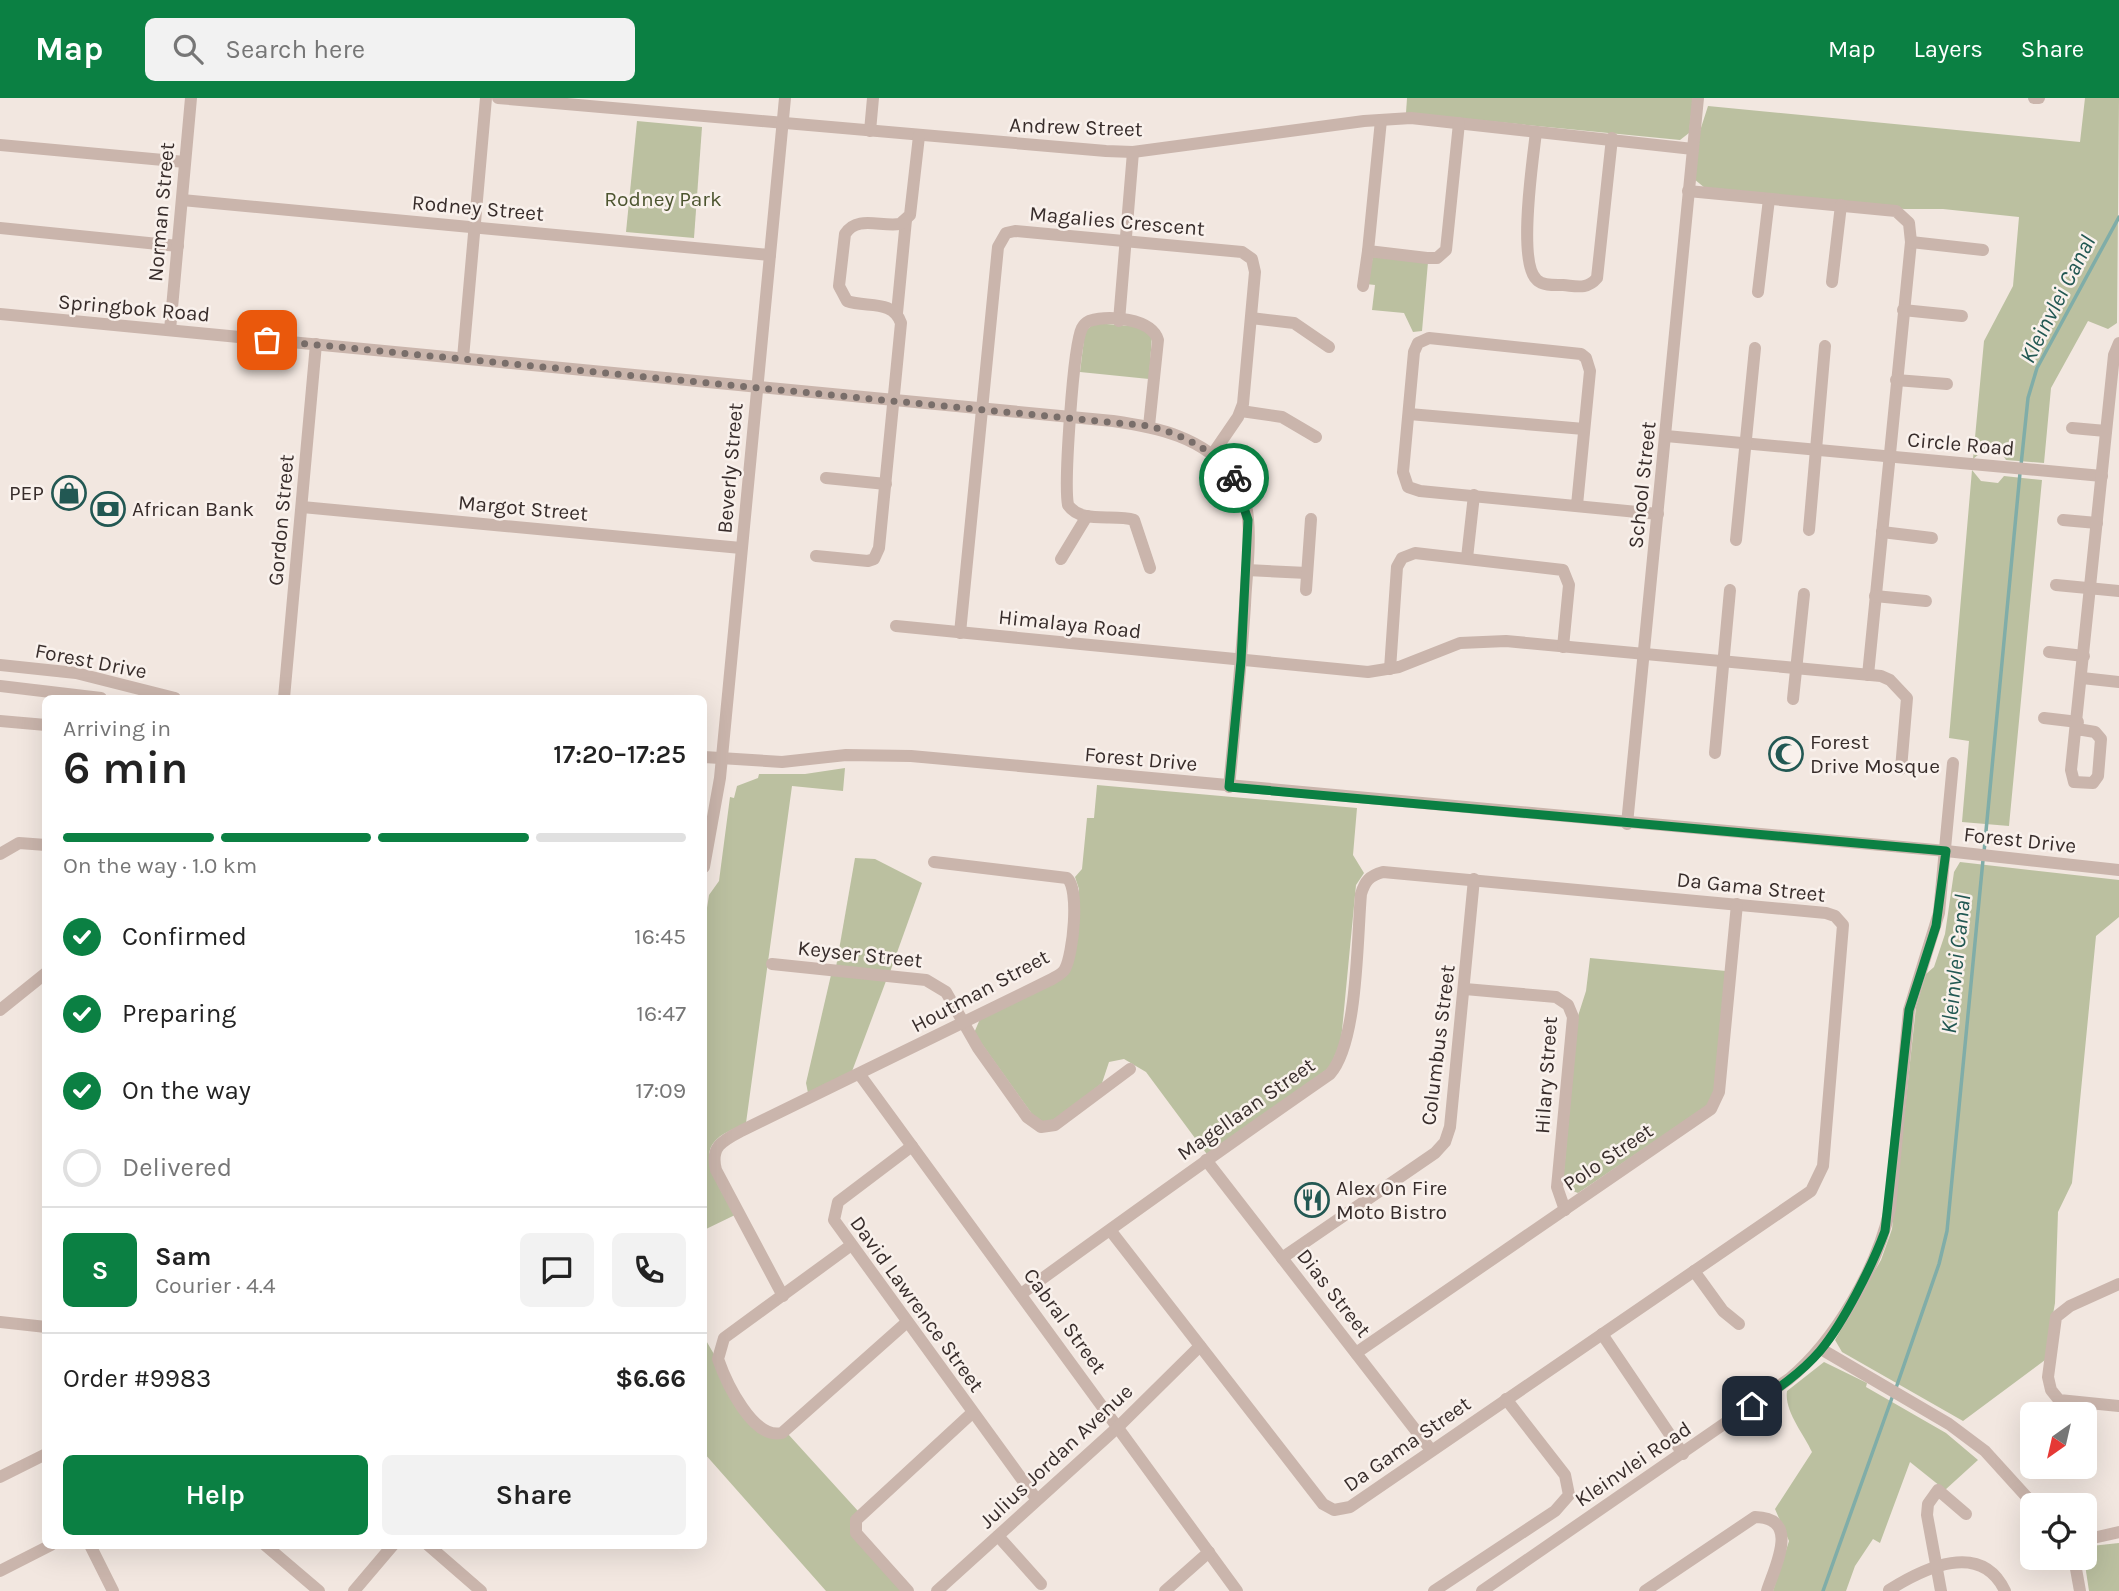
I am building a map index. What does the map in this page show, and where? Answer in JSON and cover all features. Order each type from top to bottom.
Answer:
[{"type":"street","name":"Norman Street","points":[[170,330],[191,98]]},
{"type":"street","points":[[463,358],[486,98]]},
{"type":"street","name":"Andrew Street","points":[[498,98],[919,136],[1133,152],[1411,118],[1693,149]]},
{"type":"street","name":"Beverly Street","points":[[707,849],[722,759],[785,98]]},
{"type":"street","points":[[870,131],[873,98]]},
{"type":"street","name":"School Street","points":[[1627,824],[1698,98]]},
{"type":"street","points":[[1363,286],[1381,120]]},
{"type":"street","points":[[1368,251],[1437,258],[1446,250],[1459,123]]},
{"type":"street","points":[[1536,132],[1527,237],[1532,271],[1537,280],[1548,284],[1586,287],[1597,278],[1612,138]]},
{"type":"street","points":[[816,556],[874,559],[880,548],[901,323],[897,313],[906,220],[912,208],[919,136]]},
{"type":"street","points":[[0,145],[185,162]]},
{"type":"street","points":[[1119,321],[1133,152]]},
{"type":"street","points":[[1688,191],[1900,212],[1909,223],[1911,242],[1868,675]]},
{"type":"street","points":[[1758,292],[1769,199]]},
{"type":"street","name":"Rodney Street","points":[[182,200],[770,255]]},
{"type":"street","points":[[1832,282],[1841,205]]},
{"type":"street","points":[[897,313],[888,307],[847,301],[839,286],[845,234],[852,226],[857,223],[894,225],[906,220]]},
{"type":"street","points":[[0,228],[178,246]]},
{"type":"street","name":"Magalies Crescent","points":[[960,633],[998,247],[1003,236],[1015,231],[1246,254],[1255,268],[1241,411],[1212,455]]},
{"type":"street","points":[[1911,242],[1983,250]]},
{"type":"street","points":[[1903,310],[1962,316]]},
{"type":"street","name":"Springbok Road","points":[[0,314],[1070,417],[1149,426],[1186,439],[1212,455],[1236,480],[1246,508],[1247,570],[1229,787]]},
{"type":"street","points":[[1251,318],[1294,323],[1329,347]]},
{"type":"street","points":[[1149,426],[1157,335],[1145,323],[1094,319],[1081,329],[1070,417],[1067,499],[1074,512],[1087,516],[1134,520],[1150,568]]},
{"type":"street","points":[[1577,505],[1590,371],[1586,358],[1581,354],[1429,338],[1420,341],[1414,349],[1403,472],[1408,487],[1658,514]]},
{"type":"street","points":[[2044,718],[2077,725],[2114,355],[2119,343]]},
{"type":"street","name":"Gordon Street","points":[[284,695],[316,344]]},
{"type":"street","points":[[1809,530],[1825,346]]},
{"type":"street","points":[[1735,540],[1755,348]]},
{"type":"street","points":[[1896,380],[1947,384]]},
{"type":"street","points":[[1241,411],[1282,417],[1316,437]]},
{"type":"street","points":[[1409,414],[1584,429]]},
{"type":"street","points":[[2072,428],[2106,431]]},
{"type":"street","name":"Circle Road","points":[[1666,436],[2102,476]]},
{"type":"street","points":[[826,478],[886,484]]},
{"type":"street","points":[[1467,558],[1474,495]]},
{"type":"street","name":"Margot Street","points":[[302,506],[741,548]]},
{"type":"street","points":[[1061,559],[1087,516]]},
{"type":"street","points":[[1306,590],[1311,519]]},
{"type":"street","points":[[2063,520],[2097,523]]},
{"type":"street","points":[[1882,532],[1932,538]]},
{"type":"street","points":[[1390,669],[1399,562],[1407,555],[1415,553],[1563,570],[1569,585],[1563,646]]},
{"type":"street","points":[[1247,570],[1307,572]]},
{"type":"street","points":[[2056,585],[2119,591]]},
{"type":"street","points":[[1715,753],[1730,590]]},
{"type":"street","points":[[1793,699],[1804,594]]},
{"type":"street","points":[[1875,596],[1926,601]]},
{"type":"street","name":"Himalaya Road","points":[[896,626],[1351,671],[1390,669],[1460,643],[1506,640],[1868,675],[1891,680],[1907,698],[1901,769]]},
{"type":"street","points":[[2049,652],[2084,656]]},
{"type":"street","name":"Forest Drive","points":[[0,665],[76,673],[162,695]]},
{"type":"street","points":[[2082,678],[2119,682]]},
{"type":"street","name":"Forest Drive","points":[[0,686],[76,695]]},
{"type":"street","points":[[0,721],[42,725]]},
{"type":"street","name":"Forest Drive","points":[[707,757],[782,762],[846,755],[911,757],[1946,851],[2119,870]]},
{"type":"street","name":"Kleinvlei Road","points":[[1482,1591],[1772,1393],[1821,1349],[1876,1255],[1885,1231],[1909,1010],[1936,926],[1946,851],[1953,763]]},
{"type":"street","points":[[0,854],[19,843],[42,845]]},
{"type":"street","name":"Houtman Street","points":[[783,1296],[716,1170],[713,1153],[723,1140],[1061,974],[1068,961],[1075,890],[1072,882],[1063,876],[934,862]]},
{"type":"street","name":"Da Gama Street","points":[[1110,1230],[1323,1504],[1334,1510],[1350,1507],[1806,1195],[1819,1180],[1823,1166],[1843,925],[1826,913],[1383,872],[1367,879]]},
{"type":"street","name":"Magellaan Street","points":[[1021,1294],[1338,1066],[1348,1043],[1361,894],[1367,879]]},
{"type":"street","name":"Columbus Street","points":[[1282,1258],[1435,1153],[1445,1142],[1450,1127],[1474,879]]},
{"type":"street","name":"Polo Street","points":[[1356,1353],[1715,1104],[1719,1092],[1737,904]]},
{"type":"street","name":"Keyser Street","points":[[772,964],[933,982],[946,992],[963,1024],[1027,1117],[1041,1126],[1055,1125],[1130,1069]]},
{"type":"street","points":[[0,1010],[42,976]]},
{"type":"street","name":"Hilary Street","points":[[1465,989],[1556,998],[1571,1008],[1573,1017],[1557,1187],[1565,1210]]},
{"type":"street","name":"Cabral Street","points":[[860,1075],[1237,1591]]},
{"type":"street","name":"David Lawrence Street","points":[[912,1146],[836,1206],[834,1220],[850,1246],[1037,1500]]},
{"type":"street","name":"Dias Street","points":[[1206,1160],[1431,1450]]},
{"type":"street","points":[[850,1246],[724,1338],[718,1352],[721,1367],[740,1404],[763,1430],[772,1434],[787,1430],[906,1322]]},
{"type":"street","points":[[1694,1271],[1723,1311],[1739,1324]]},
{"type":"street","points":[[2119,1284],[2070,1307],[2056,1317],[2048,1377],[2051,1391],[2059,1400],[2119,1406]]},
{"type":"street","points":[[0,1322],[42,1327]]},
{"type":"street","points":[[1602,1334],[1683,1454]]},
{"type":"street","name":"Julius Jordan Avenue","points":[[937,1591],[1118,1427],[1200,1346]]},
{"type":"street","points":[[1821,1349],[1949,1424],[1985,1451],[2023,1493]]},
{"type":"street","points":[[1434,1591],[1555,1511],[1569,1495],[1569,1484],[1506,1399]]},
{"type":"street","points":[[908,1591],[856,1533],[856,1520],[972,1413]]},
{"type":"street","points":[[0,1475],[42,1456]]},
{"type":"street","points":[[1941,1591],[1927,1515],[1930,1501],[1938,1490],[1966,1514]]},
{"type":"street","points":[[1644,1591],[1755,1517],[1772,1521],[1781,1531],[1782,1547],[1766,1591]]},
{"type":"street","points":[[2097,1537],[2119,1532]]},
{"type":"street","points":[[998,1536],[1041,1584]]},
{"type":"street","points":[[0,1572],[43,1549]]},
{"type":"street","points":[[92,1549],[113,1591]]},
{"type":"street","points":[[270,1549],[319,1591]]},
{"type":"street","points":[[354,1591],[390,1549]]},
{"type":"street","points":[[433,1549],[481,1591]]},
{"type":"street","points":[[1165,1591],[1209,1552]]},
{"type":"street","points":[[1889,1590],[1936,1566],[1964,1561],[1975,1563],[1997,1578],[2005,1591]]},
{"type":"street","points":[[2076,1570],[2080,1591]]},
{"type":"green space","points":[[1407,98],[1693,98],[1689,133],[1680,140],[1406,113]]},
{"type":"green space","points":[[2085,98],[2119,98],[2117,323],[2108,329],[2088,321],[2051,388],[2044,463],[2006,460],[2001,452],[1984,450],[1973,459],[1984,341],[2013,286],[2019,217],[1943,209],[1904,209],[1705,188],[1694,179],[1699,134],[1708,106],[2080,142]]},
{"type":"green space","name":"Rodney Park","points":[[637,121],[702,127],[694,238],[626,232]]},
{"type":"green space","points":[[1373,257],[1428,262],[1422,331],[1413,332],[1404,313],[1372,310],[1375,285],[1366,284]]},
{"type":"green space","points":[[1095,323],[1142,327],[1152,335],[1149,379],[1080,372],[1085,331]]},
{"type":"green space","points":[[1972,470],[1981,481],[1998,483],[2004,476],[2042,480],[2009,826],[1962,822],[1969,741],[1949,738]]},
{"type":"green space","points":[[845,768],[843,791],[792,786],[746,1123],[717,1139],[709,1156],[714,1177],[735,1215],[707,1229],[707,908],[709,895],[719,881],[730,797],[734,798],[737,786],[758,778],[759,774],[805,774]]},
{"type":"green space","points":[[1097,785],[1357,808],[1353,855],[1364,873],[1356,885],[1341,1041],[1330,1067],[1209,1157],[1146,1072],[1124,1059],[1109,1062],[1102,1083],[1053,1122],[1037,1121],[974,1033],[980,1019],[1060,980],[1074,954],[1079,889],[1075,877],[1082,869],[1087,818],[1094,818]]},
{"type":"green space","points":[[855,858],[875,859],[922,883],[890,972],[836,967]]},
{"type":"green space","points":[[1960,862],[2119,880],[2119,917],[2096,936],[2072,1183],[2058,1212],[2055,1303],[2045,1360],[1963,1421],[1842,1352],[1835,1340],[1881,1260],[1892,1229],[1916,1007],[1926,974],[1934,967],[1945,934],[1954,872]]},
{"type":"green space","points":[[1590,958],[1726,971],[1715,1093],[1710,1104],[1578,1193],[1570,1190],[1563,1181],[1578,1016],[1586,991]]},
{"type":"green space","points":[[831,975],[886,981],[851,1074],[808,1093],[806,1083]]},
{"type":"green space","points":[[707,1342],[759,1432],[788,1434],[858,1511],[853,1519],[902,1591],[826,1591],[707,1456]]},
{"type":"green space","points":[[1824,1362],[1867,1383],[1866,1387],[1946,1433],[1978,1460],[1945,1490],[1910,1462],[1880,1543],[1873,1539],[1855,1566],[1846,1591],[1773,1591],[1789,1541],[1775,1509],[1812,1452],[1791,1414],[1787,1391]]},
{"type":"green space","points":[[2119,1543],[2119,1591],[2089,1591],[2086,1570],[2097,1570],[2097,1545]]},
{"type":"waterway","name":"Kleinvlei Canal","points":[[2021,465],[2028,398],[2037,368],[2119,217]]},
{"type":"waterway","name":"Kleinvlei Canal","points":[[1984,852],[2020,473]]},
{"type":"waterway","name":"Kleinvlei Canal","points":[[1896,1388],[1939,1264],[1947,1231],[1983,860]]},
{"type":"waterway","name":"Kleinvlei Canal","points":[[1823,1591],[1893,1395]]},
{"type":"way so far","points":[[267,340],[1149,426],[1186,439],[1212,455],[1234,478]]},
{"type":"place","name":"PEP","points":[[69,493]]},
{"type":"place","name":"African Bank","points":[[108,509]]},
{"type":"place","name":"Forest Drive Mosque","points":[[1786,754]]},
{"type":"place","name":"Alex On Fire Moto Bistro","points":[[1312,1200]]},
{"type":"route","points":[[1234,478],[1242,495],[1248,520],[1241,661],[1229,787],[1946,851],[1936,926],[1913,989],[1909,1010],[1890,1209],[1885,1231],[1876,1255],[1821,1349],[1803,1368],[1752,1406]]}]
